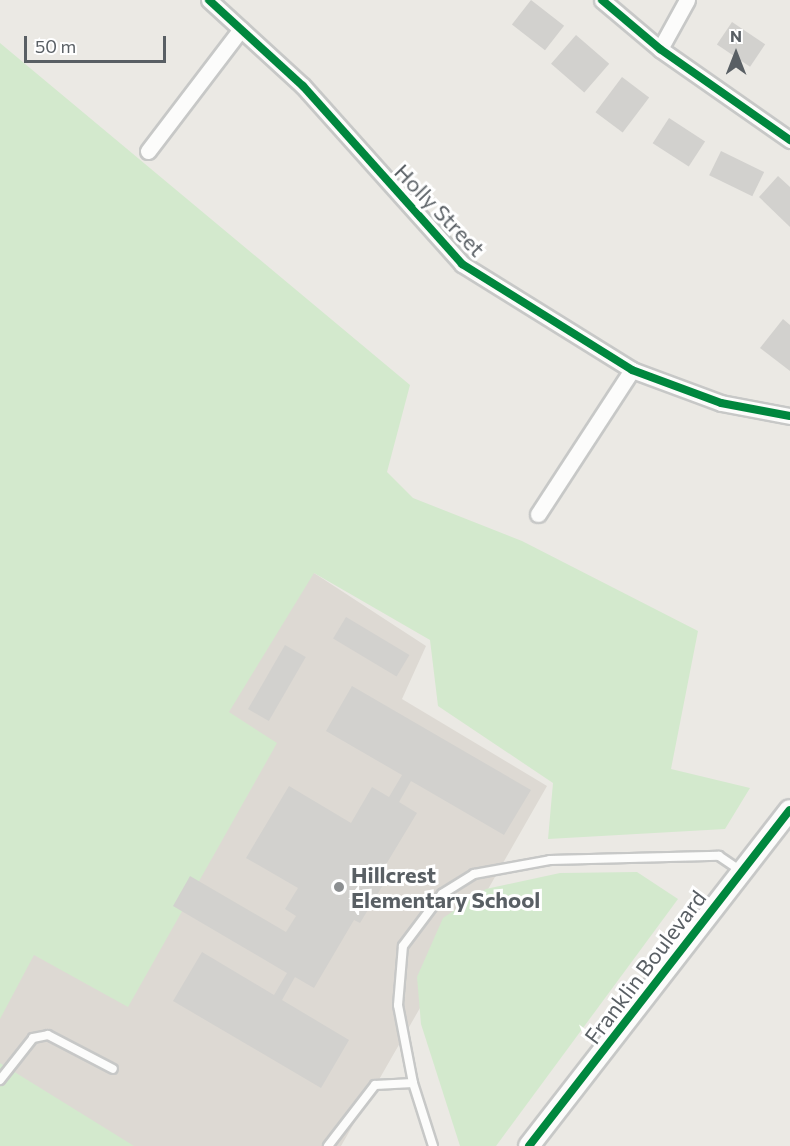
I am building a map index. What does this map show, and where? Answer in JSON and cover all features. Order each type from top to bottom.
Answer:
[{"type":"street","name":"Holly Street","points":[[208,0],[242,28],[303,86],[462,264],[632,370],[721,403],[790,416]]},
{"type":"street","points":[[602,0],[660,49],[790,140]]},
{"type":"street","points":[[660,49],[687,0]]},
{"type":"street","points":[[148,151],[242,28]]},
{"type":"street","points":[[538,514],[632,370]]},
{"type":"street","name":"Franklin Boulevard","points":[[529,1146],[740,870],[790,810]]},
{"type":"lane","points":[[433,1146],[413,1083],[398,1005],[400,965],[412,928],[442,894],[474,874],[550,860],[719,856],[740,870]]},
{"type":"lane","points":[[0,1080],[33,1038],[48,1035],[113,1069]]},
{"type":"lane","points":[[328,1146],[375,1085],[413,1083]]},
{"type":"shaded area","points":[[314,573],[426,646],[402,699],[547,786],[341,1146],[0,1146],[0,596]]},
{"type":"green space","points":[[0,43],[410,385],[387,472],[413,498],[522,541],[698,631],[671,769],[750,788],[725,829],[548,839],[553,783],[438,706],[430,640],[314,573],[229,712],[277,743],[128,1007],[34,955],[0,1019]]},
{"type":"green space","points":[[637,872],[678,899],[496,1146],[460,1146],[421,1024],[417,977],[443,918],[486,889],[560,873]]},
{"type":"green space","points":[[0,1063],[134,1146],[0,1146]]},
{"type":"building","points":[[531,0],[564,26],[545,50],[512,24]]},
{"type":"building","points":[[732,22],[765,44],[750,67],[717,44]]},
{"type":"building","points":[[576,35],[609,64],[584,93],[551,64]]},
{"type":"building","points":[[622,77],[649,97],[623,133],[596,112]]},
{"type":"building","points":[[669,118],[705,141],[689,167],[653,143]]},
{"type":"building","points":[[721,151],[764,172],[752,196],[709,175]]},
{"type":"building","points":[[778,176],[790,187],[790,227],[759,197]]},
{"type":"building","points":[[783,319],[790,325],[790,371],[760,348]]},
{"type":"building","points":[[346,617],[409,655],[397,677],[333,638]]},
{"type":"building","points":[[285,645],[306,657],[269,721],[248,709]]},
{"type":"building","name":"Hillcrest Elementary School","points":[[352,686],[531,790],[504,835],[411,781],[399,802],[417,813],[376,881],[383,885],[360,923],[354,920],[314,988],[295,977],[282,1000],[349,1040],[321,1088],[173,1001],[202,952],[274,995],[287,973],[173,906],[190,876],[286,932],[296,916],[285,909],[298,888],[246,858],[289,786],[351,823],[372,787],[389,797],[402,775],[326,731]]},
{"type":"cycle path","points":[[209,0],[303,86],[462,264],[632,370],[721,403],[790,416]]},
{"type":"cycle path","points":[[602,0],[660,49],[790,140]]},
{"type":"cycle path","points":[[529,1146],[790,810]]},
{"type":"place","name":"Hillcrest Elementary School","points":[[339,887]]}]
